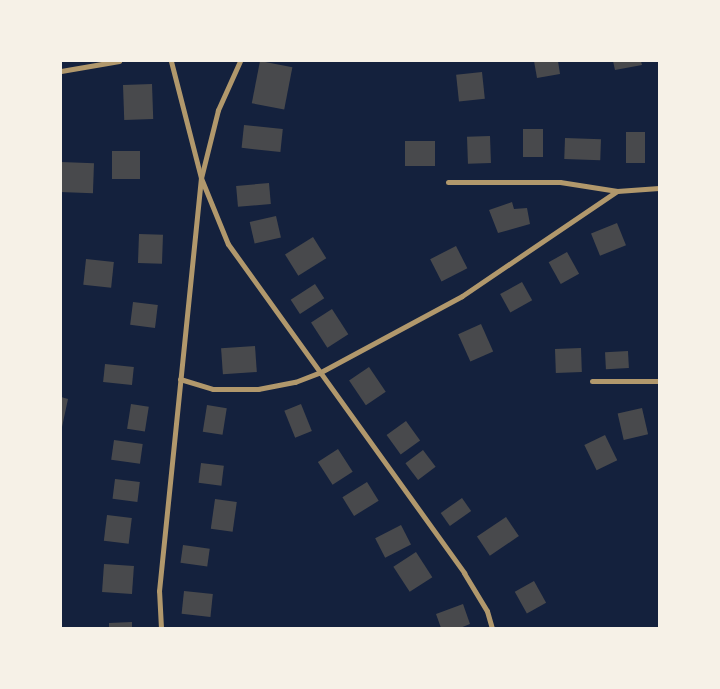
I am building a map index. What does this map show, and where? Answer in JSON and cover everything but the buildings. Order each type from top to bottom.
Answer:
[{"type":"street","points":[[61,71],[119,61]]},
{"type":"street","points":[[171,61],[201,178],[228,244],[464,573],[487,611],[492,628]]},
{"type":"street","points":[[161,628],[159,591],[201,178],[218,110],[240,61]]},
{"type":"street","points":[[448,182],[560,182],[617,191],[659,188]]},
{"type":"street","points":[[180,380],[213,390],[258,390],[295,382],[319,373],[462,296],[617,191]]},
{"type":"street","points":[[592,381],[659,381]]}]
